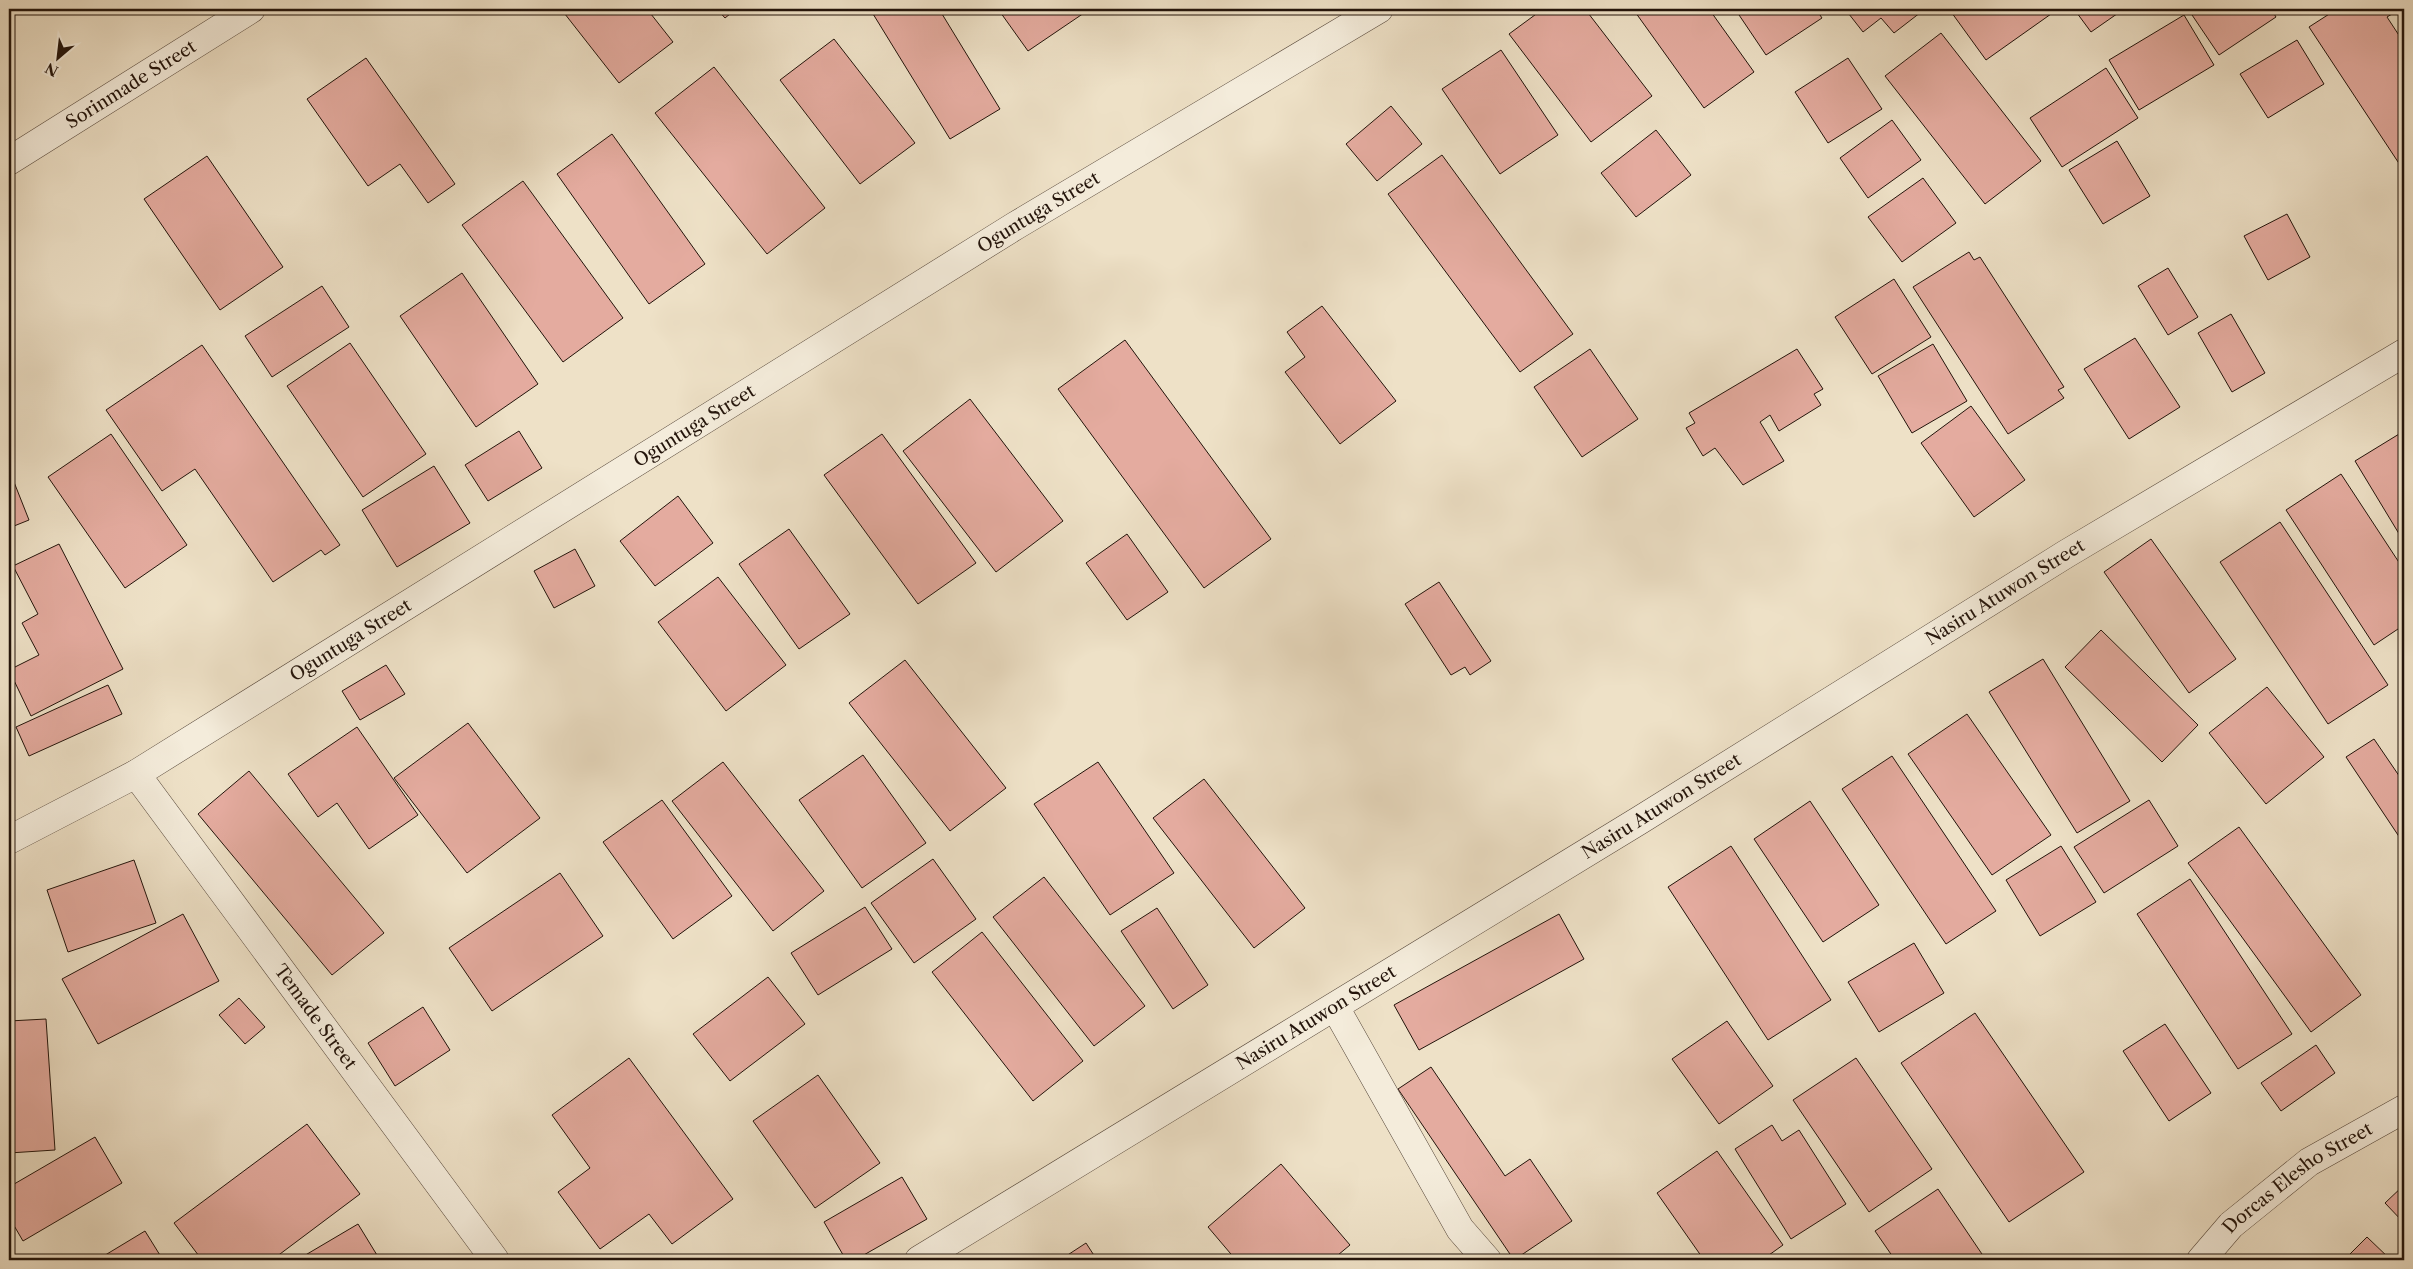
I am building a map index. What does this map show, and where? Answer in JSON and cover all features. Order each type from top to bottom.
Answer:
[{"type":"street","name":"Sorinmade Street","points":[[9,160],[251,9]]},
{"type":"street","name":"Oguntuga Street","points":[[9,840],[136,774],[1015,226],[1379,9]]},
{"type":"street","name":"Nasiru Atuwon Street","points":[[919,1260],[1335,1007],[2066,554],[2404,353]]},
{"type":"street","name":"Temade Street","points":[[136,774],[495,1260]]},
{"type":"street","points":[[1335,1007],[1460,1229],[1487,1260]]},
{"type":"street","name":"Dorcas Elesho Street","points":[[2202,1260],[2231,1225],[2309,1162],[2404,1109]]},
{"type":"building","points":[[561,9],[647,9],[673,42],[619,83]]},
{"type":"building","points":[[717,9],[736,9],[725,18]]},
{"type":"building","points":[[870,9],[939,9],[1000,109],[950,139]]},
{"type":"building","points":[[998,9],[1081,9],[1084,13],[1028,51]]},
{"type":"building","points":[[1543,9],[1585,9],[1652,96],[1591,142],[1509,34]]},
{"type":"building","points":[[1633,9],[1709,9],[1754,72],[1704,108]]},
{"type":"building","points":[[1735,9],[1816,9],[1822,18],[1766,55]]},
{"type":"building","points":[[1845,9],[1925,9],[1894,33],[1881,18],[1863,32]]},
{"type":"building","points":[[1949,9],[2047,9],[2051,14],[1986,60]]},
{"type":"building","points":[[2074,9],[2124,9],[2091,32]]},
{"type":"building","points":[[2188,9],[2271,9],[2276,17],[2219,55]]},
{"type":"building","points":[[2337,9],[2396,9],[2397,11],[2387,17],[2404,43],[2404,171],[2309,27]]},
{"type":"building","points":[[2184,15],[2214,65],[2139,110],[2109,60]]},
{"type":"building","points":[[1941,33],[2041,161],[1985,204],[1885,76]]},
{"type":"building","points":[[834,39],[915,143],[860,184],[780,80]]},
{"type":"building","points":[[2297,40],[2324,84],[2268,118],[2240,74]]},
{"type":"building","points":[[1501,50],[1558,135],[1500,174],[1442,89]]},
{"type":"building","points":[[366,58],[455,184],[428,203],[400,164],[368,186],[307,99]]},
{"type":"building","points":[[1848,58],[1882,109],[1828,143],[1795,92]]},
{"type":"building","points":[[714,67],[825,208],[767,254],[655,113]]},
{"type":"building","points":[[2106,68],[2138,118],[2062,167],[2030,118]]},
{"type":"building","points":[[1391,106],[1422,144],[1377,181],[1346,144]]},
{"type":"building","points":[[1892,120],[1921,160],[1868,198],[1840,158]]},
{"type":"building","points":[[1656,130],[1691,175],[1636,217],[1601,173]]},
{"type":"building","points":[[612,134],[705,264],[649,304],[557,174]]},
{"type":"building","points":[[2117,141],[2150,196],[2103,224],[2069,170]]},
{"type":"building","points":[[1442,155],[1573,334],[1520,372],[1388,194]]},
{"type":"building","points":[[207,156],[283,267],[220,310],[144,199]]},
{"type":"building","points":[[1923,178],[1956,223],[1902,262],[1868,217]]},
{"type":"building","points":[[523,181],[623,318],[563,362],[462,225]]},
{"type":"building","points":[[2287,214],[2310,257],[2268,280],[2244,236]]},
{"type":"building","points":[[1969,252],[1974,260],[1980,257],[2064,387],[2058,390],[2064,398],[2008,434],[1913,287]]},
{"type":"building","points":[[2168,268],[2198,317],[2168,335],[2138,286]]},
{"type":"building","points":[[462,273],[538,384],[476,427],[400,316]]},
{"type":"building","points":[[1894,279],[1931,337],[1872,374],[1835,317]]},
{"type":"building","points":[[322,286],[349,327],[272,377],[245,336]]},
{"type":"building","points":[[1322,306],[1396,401],[1340,444],[1285,372],[1305,357],[1287,332]]},
{"type":"building","points":[[2231,314],[2265,373],[2232,392],[2198,333]]},
{"type":"building","points":[[2135,338],[2180,407],[2129,439],[2084,369]]},
{"type":"building","points":[[1125,340],[1271,539],[1204,588],[1058,389]]},
{"type":"building","points":[[350,343],[426,454],[363,497],[287,386]]},
{"type":"building","points":[[1933,344],[1967,401],[1912,433],[1878,376]]},
{"type":"building","points":[[202,345],[340,545],[325,555],[321,550],[273,582],[195,469],[162,491],[106,410]]},
{"type":"building","points":[[1590,349],[1638,419],[1582,457],[1534,387]]},
{"type":"building","points":[[1797,349],[1823,389],[1814,394],[1821,405],[1779,431],[1770,415],[1760,422],[1784,461],[1743,485],[1715,448],[1703,456],[1686,428],[1695,423],[1689,413]]},
{"type":"building","points":[[970,399],[1063,521],[996,572],[903,451]]},
{"type":"building","points":[[1971,406],[2025,480],[1974,517],[1921,443]]},
{"type":"building","points":[[519,431],[542,468],[488,501],[465,465]]},
{"type":"building","points":[[2404,431],[2404,542],[2355,461]]},
{"type":"building","points":[[111,434],[187,545],[125,588],[48,477]]},
{"type":"building","points":[[882,434],[976,563],[918,604],[824,475]]},
{"type":"building","points":[[434,466],[470,523],[397,567],[362,510]]},
{"type":"building","points":[[2341,474],[2404,570],[2404,625],[2374,645],[2286,510]]},
{"type":"building","points":[[12,477],[29,520],[9,528],[9,479]]},
{"type":"building","points":[[678,496],[713,543],[655,586],[620,541]]},
{"type":"building","points":[[2280,522],[2388,685],[2328,724],[2220,562]]},
{"type":"building","points":[[789,529],[850,614],[799,649],[739,564]]},
{"type":"building","points":[[1127,534],[1168,592],[1127,620],[1086,563]]},
{"type":"building","points":[[2151,539],[2236,659],[2189,693],[2104,572]]},
{"type":"building","points":[[59,544],[123,669],[31,716],[9,670],[39,655],[22,623],[38,614],[13,566]]},
{"type":"building","points":[[575,549],[595,586],[554,608],[534,571]]},
{"type":"building","points":[[718,577],[786,665],[726,711],[658,622]]},
{"type":"building","points":[[1439,582],[1491,661],[1470,675],[1465,667],[1451,675],[1405,604]]},
{"type":"building","points":[[2101,630],[2198,725],[2162,762],[2065,667]]},
{"type":"building","points":[[2043,659],[2130,801],[2077,833],[1989,692]]},
{"type":"building","points":[[905,660],[1006,788],[950,831],[849,703]]},
{"type":"building","points":[[386,665],[405,694],[360,720],[342,691]]},
{"type":"building","points":[[108,685],[122,714],[29,756],[16,727]]},
{"type":"building","points":[[2267,687],[2324,757],[2266,804],[2209,733]]},
{"type":"building","points":[[1967,714],[2051,835],[1992,875],[1908,754]]},
{"type":"building","points":[[468,723],[540,818],[467,873],[394,778]]},
{"type":"building","points":[[357,727],[418,815],[369,849],[337,803],[318,817],[288,774]]},
{"type":"building","points":[[2374,739],[2404,783],[2404,844],[2346,757]]},
{"type":"building","points":[[863,755],[926,843],[862,888],[799,800]]},
{"type":"building","points":[[1892,756],[1996,911],[1946,944],[1842,789]]},
{"type":"building","points":[[723,762],[824,891],[773,931],[672,801]]},
{"type":"building","points":[[1098,762],[1174,873],[1110,915],[1034,804]]},
{"type":"building","points":[[249,771],[384,933],[332,975],[198,814]]},
{"type":"building","points":[[1204,779],[1305,908],[1254,948],[1153,818]]},
{"type":"building","points":[[662,800],[732,896],[673,939],[603,842]]},
{"type":"building","points":[[2149,800],[2178,846],[2104,893],[2074,847]]},
{"type":"building","points":[[1810,801],[1879,905],[1823,942],[1754,839]]},
{"type":"building","points":[[2239,827],[2361,995],[2311,1032],[2188,863]]},
{"type":"building","points":[[1731,846],[1831,1000],[1768,1040],[1668,887]]},
{"type":"building","points":[[2061,846],[2096,902],[2040,936],[2006,880]]},
{"type":"building","points":[[933,859],[976,919],[914,963],[871,903]]},
{"type":"building","points":[[134,860],[156,923],[68,952],[47,890]]},
{"type":"building","points":[[560,873],[603,936],[492,1011],[449,948]]},
{"type":"building","points":[[1044,877],[1145,1006],[1094,1046],[993,917]]},
{"type":"building","points":[[2190,879],[2292,1034],[2238,1069],[2137,914]]},
{"type":"building","points":[[865,907],[892,949],[818,995],[791,953]]},
{"type":"building","points":[[1157,908],[1208,985],[1173,1009],[1121,931]]},
{"type":"building","points":[[183,914],[219,981],[98,1044],[62,979]]},
{"type":"building","points":[[1559,914],[1584,959],[1419,1050],[1394,1005]]},
{"type":"building","points":[[982,932],[1083,1061],[1033,1101],[932,972]]},
{"type":"building","points":[[1914,943],[1944,993],[1879,1032],[1848,982]]},
{"type":"building","points":[[768,977],[805,1024],[730,1081],[693,1034]]},
{"type":"building","points":[[239,998],[265,1027],[245,1044],[219,1015]]},
{"type":"building","points":[[423,1007],[450,1050],[395,1086],[368,1043]]},
{"type":"building","points":[[1975,1013],[2084,1172],[2009,1222],[1901,1063]]},
{"type":"building","points":[[46,1019],[55,1150],[9,1153],[9,1021]]},
{"type":"building","points":[[1727,1021],[1773,1086],[1719,1124],[1672,1059]]},
{"type":"building","points":[[2165,1024],[2211,1093],[2169,1121],[2123,1051]]},
{"type":"building","points":[[2316,1045],[2335,1073],[2281,1111],[2261,1083]]},
{"type":"building","points":[[629,1058],[733,1199],[672,1244],[649,1214],[600,1249],[558,1192],[590,1168],[552,1115]]},
{"type":"building","points":[[1856,1058],[1932,1169],[1869,1212],[1793,1100]]},
{"type":"building","points":[[1431,1067],[1505,1176],[1530,1159],[1572,1221],[1514,1260],[1398,1089]]},
{"type":"building","points":[[818,1075],[880,1163],[815,1208],[753,1121]]},
{"type":"building","points":[[307,1124],[360,1194],[272,1260],[202,1260],[174,1223]]},
{"type":"building","points":[[1772,1125],[1782,1141],[1799,1130],[1846,1204],[1791,1239],[1735,1149]]},
{"type":"building","points":[[95,1137],[122,1183],[23,1241],[9,1217],[9,1187]]},
{"type":"building","points":[[1717,1151],[1783,1245],[1762,1260],[1704,1260],[1657,1193]]},
{"type":"building","points":[[1281,1164],[1350,1245],[1332,1260],[1236,1260],[1208,1227]]},
{"type":"building","points":[[902,1177],[927,1219],[855,1260],[846,1260],[824,1222]]},
{"type":"building","points":[[2404,1185],[2404,1223],[2385,1203]]},
{"type":"building","points":[[1938,1189],[1986,1260],[1895,1260],[1875,1231]]},
{"type":"building","points":[[358,1224],[380,1260],[297,1260]]},
{"type":"building","points":[[145,1231],[163,1260],[97,1260]]},
{"type":"building","points":[[2367,1237],[2391,1260],[2344,1260]]},
{"type":"building","points":[[1086,1243],[1097,1260],[1060,1260]]}]
